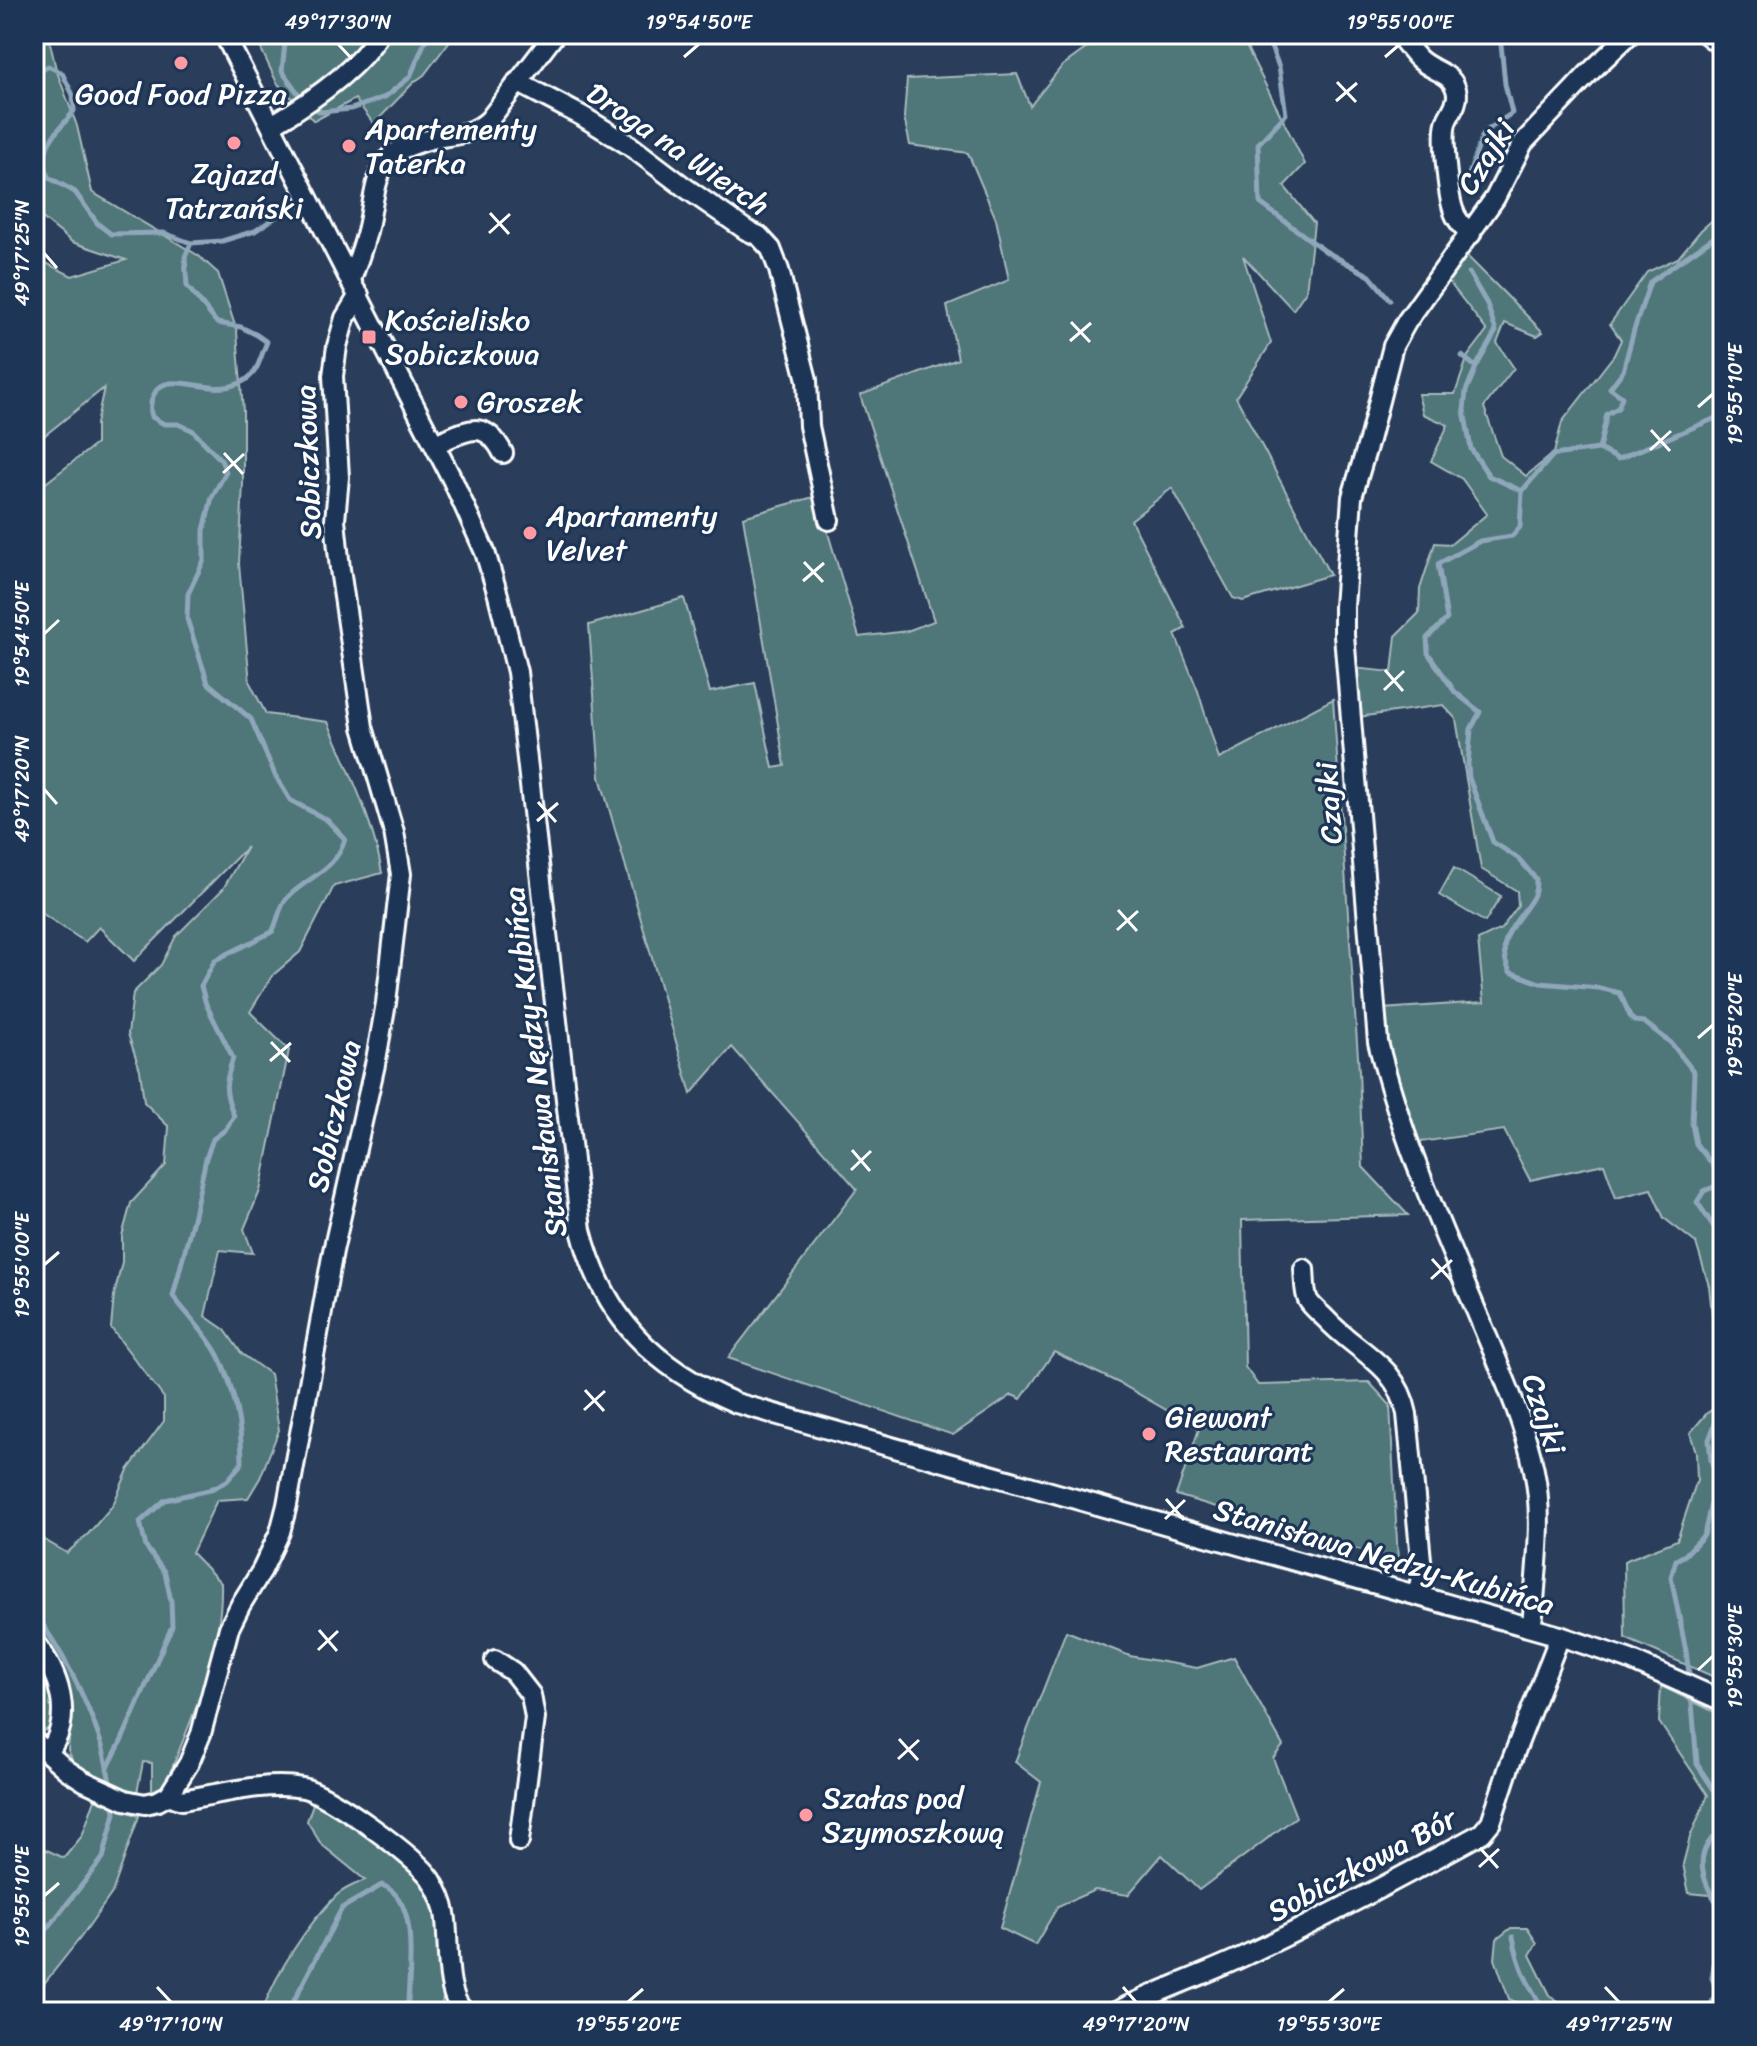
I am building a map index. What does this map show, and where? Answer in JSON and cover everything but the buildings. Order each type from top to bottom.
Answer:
[{"type":"street","name":"Stanisława Nędzy-Kubińca","points":[[224,34],[435,444],[485,552],[517,672],[581,1230],[597,1278],[629,1328],[664,1364],[736,1403],[1531,1627],[1605,1650],[1718,1698]]},
{"type":"street","points":[[272,125],[359,62],[379,34]]},
{"type":"street","points":[[517,82],[555,34]]},
{"type":"street","points":[[1398,34],[1418,58],[1446,75],[1453,84],[1456,104],[1445,133],[1448,182],[1453,210],[1471,234]]},
{"type":"street","name":"Czajki","points":[[1531,1627],[1538,1506],[1532,1460],[1508,1388],[1408,1146],[1378,1042],[1344,607],[1352,497],[1393,346],[1407,321],[1495,198],[1523,143],[1630,34]]},
{"type":"street","points":[[1706,34],[1723,47]]},
{"type":"street","name":"Sobiczkowa","points":[[169,1795],[189,1763],[201,1734],[229,1628],[280,1532],[293,1477],[333,1251],[376,1060],[401,874],[394,832],[363,727],[340,569],[335,520],[339,477],[333,376],[337,346],[355,288],[377,182],[388,157],[430,139],[480,128],[517,82]]},
{"type":"street","name":"Droga na Wierch","points":[[517,82],[629,145],[683,186],[759,236],[771,249],[807,380],[809,426],[829,520]]},
{"type":"street","points":[[435,444],[476,428],[489,432],[503,453]]},
{"type":"street","points":[[1304,1269],[1307,1299],[1335,1329],[1382,1366],[1395,1380],[1404,1397],[1422,1570],[1418,1595]]},
{"type":"street","name":"Sobiczkowa Bór","points":[[1116,2012],[1150,1994],[1203,1975],[1298,1931],[1482,1833],[1491,1822],[1560,1636]]},
{"type":"street","points":[[34,1641],[52,1670],[62,1716],[59,1736],[41,1747],[90,1785],[125,1800],[145,1804],[169,1795],[182,1800],[267,1787],[303,1788],[316,1792],[354,1815],[409,1856],[430,1878],[443,1902],[447,1958],[455,2001],[465,2012]]},
{"type":"street","points":[[495,1660],[513,1672],[531,1695],[535,1718],[519,1841]]},
{"type":"green space","points":[[34,34],[48,34],[56,69],[77,126],[92,192],[199,256],[218,273],[237,332],[243,411],[239,564],[250,683],[266,714],[328,722],[366,814],[382,873],[334,886],[300,952],[272,976],[250,1012],[289,1050],[260,1191],[244,1229],[253,1253],[220,1250],[205,1316],[225,1330],[242,1354],[270,1374],[279,1430],[260,1478],[248,1498],[217,1500],[192,1553],[221,1583],[217,1635],[204,1686],[165,1785],[152,1791],[152,1763],[143,1762],[136,1798],[93,1781],[74,1764],[68,1750],[71,1721],[63,1681],[34,1636],[34,1534],[67,1553],[113,1505],[128,1470],[164,1421],[164,1398],[111,1328],[122,1262],[122,1236],[131,1203],[166,1165],[169,1127],[144,1102],[140,1070],[128,1034],[133,993],[161,965],[176,936],[223,889],[247,847],[134,961],[99,927],[85,942],[34,908],[37,717],[34,712],[34,649],[43,639],[34,625],[34,485],[38,489],[96,444],[96,424],[104,388],[34,444],[34,257],[72,276],[126,260],[72,242],[35,212]]},
{"type":"green space","points":[[254,34],[455,34],[424,75],[374,124],[355,99],[314,121],[277,83]]},
{"type":"green space","points":[[1106,34],[1240,34],[1305,164],[1284,186],[1314,223],[1306,291],[1293,310],[1243,256],[1271,343],[1236,397],[1330,575],[1243,601],[1233,598],[1172,488],[1131,520],[1186,628],[1175,634],[1198,691],[1219,759],[1333,699],[1363,1167],[1408,1215],[1242,1220],[1245,1367],[1258,1385],[1369,1382],[1390,1405],[1398,1561],[1176,1495],[1199,1429],[1121,1384],[1054,1352],[1021,1399],[1012,1395],[953,1435],[728,1358],[857,1189],[732,1047],[691,1094],[600,777],[589,625],[684,598],[710,692],[755,683],[773,768],[785,766],[743,517],[817,496],[859,637],[907,631],[934,621],[860,395],[958,359],[947,306],[1009,280],[996,219],[968,153],[910,145],[904,117],[907,79],[1017,74],[1030,106],[1062,66]]},
{"type":"green space","points":[[1723,211],[1723,1381],[1718,1368],[1709,1286],[1696,1243],[1664,1218],[1651,1189],[1616,1198],[1604,1164],[1530,1180],[1504,1130],[1414,1143],[1391,1070],[1382,1009],[1484,1002],[1478,940],[1501,929],[1518,906],[1517,891],[1481,869],[1456,719],[1443,705],[1358,717],[1353,668],[1392,672],[1396,636],[1419,613],[1420,589],[1435,543],[1451,544],[1487,514],[1462,479],[1431,461],[1448,425],[1423,414],[1418,394],[1455,394],[1468,356],[1487,331],[1446,278],[1466,255],[1543,332],[1537,336],[1505,323],[1497,343],[1514,368],[1484,407],[1501,456],[1526,476],[1554,453],[1562,422],[1614,355],[1621,340],[1610,324],[1647,272],[1678,258],[1701,230]]},
{"type":"green space","points":[[1454,868],[1501,896],[1485,922],[1439,895]]},
{"type":"green space","points":[[1723,1403],[1723,1653],[1714,1677],[1625,1638],[1624,1561],[1677,1540],[1697,1480],[1696,1452],[1690,1433],[1707,1413]]},
{"type":"green space","points":[[1066,1631],[1130,1656],[1197,1668],[1234,1657],[1283,1746],[1273,1758],[1296,1817],[1199,1890],[1162,1855],[1128,1895],[1095,1890],[1058,1906],[1035,1945],[1000,1928],[1041,1782],[1015,1762]]},
{"type":"green space","points":[[34,1652],[48,1683],[54,1709],[50,1728],[37,1734],[34,1733]]},
{"type":"green space","points":[[1661,1686],[1723,1716],[1723,1918],[1720,1896],[1689,1893],[1683,1864],[1690,1837],[1708,1795],[1659,1722]]},
{"type":"green space","points":[[95,1799],[139,1816],[112,1893],[39,1990],[45,2012],[34,2012],[34,1844],[64,1858],[82,1836]]},
{"type":"green space","points":[[314,1801],[347,1819],[430,1878],[444,1909],[446,1983],[440,2012],[262,2012],[284,1965],[315,1920],[337,1895],[365,1880],[321,1844],[307,1821]]},
{"type":"green space","points":[[1511,1928],[1527,1928],[1537,1943],[1530,1955],[1550,1995],[1573,2012],[1536,2012],[1509,1999],[1495,1959],[1497,1939]]},
{"type":"waterway","points":[[286,34],[282,71],[300,96]]},
{"type":"waterway","points":[[311,106],[321,112],[351,109],[385,97],[410,77],[428,34]]},
{"type":"waterway","points":[[1266,34],[1279,67],[1286,114],[1258,144],[1260,203],[1325,251],[1370,276],[1390,300]]},
{"type":"waterway","points":[[1467,180],[1482,137],[1512,113],[1505,84],[1500,34]]},
{"type":"waterway","points":[[34,76],[48,66],[62,73],[73,95],[74,111],[47,148],[45,166],[48,177],[75,192],[98,224],[111,234],[164,233],[191,243],[185,257],[187,286],[217,323],[241,327],[267,342],[258,366],[246,380],[222,387],[178,383],[164,385],[153,396],[151,412],[152,417],[164,424],[178,424],[192,430],[221,460],[226,472],[212,497],[204,530],[204,560],[188,594],[187,619],[208,683],[251,719],[275,775],[290,800],[327,820],[345,839],[329,865],[285,900],[272,932],[215,960],[201,986],[206,1004],[233,1058],[226,1087],[234,1116],[225,1130],[213,1139],[206,1158],[173,1296],[208,1340],[224,1367],[236,1408],[242,1463],[227,1481],[209,1490],[165,1500],[140,1522],[146,1547],[165,1573],[172,1626],[107,1769]]},
{"type":"waterway","points":[[191,243],[222,241],[255,231],[285,211]]},
{"type":"waterway","points":[[1522,491],[1553,455],[1599,449],[1607,414],[1618,408],[1622,397],[1610,388],[1623,371],[1650,282],[1723,231]]},
{"type":"waterway","points":[[1469,273],[1487,304],[1496,331],[1466,391],[1464,410],[1471,449],[1489,476],[1522,491],[1520,527],[1512,536],[1480,541],[1438,564],[1447,619],[1427,638],[1428,653],[1455,692],[1480,712],[1471,729],[1469,778],[1493,842],[1519,859],[1536,879],[1534,895],[1509,932],[1504,949],[1505,960],[1510,972],[1540,983],[1620,993],[1634,1021],[1644,1022],[1671,1043],[1694,1072],[1692,1124],[1696,1144],[1718,1171],[1720,1181],[1704,1191],[1697,1202],[1723,1240]]},
{"type":"waterway","points":[[1462,356],[1476,367]]},
{"type":"waterway","points":[[1599,449],[1618,459],[1723,415]]},
{"type":"waterway","points":[[1690,1682],[1671,1577],[1676,1560],[1704,1535],[1717,1477],[1709,1440],[1718,1416],[1723,1412]]},
{"type":"waterway","points":[[34,1612],[63,1657],[87,1706],[104,1752],[111,1789]]},
{"type":"waterway","points":[[1691,1691],[1697,1764],[1716,1793],[1723,1812]]},
{"type":"waterway","points":[[34,1946],[103,1858],[115,1813],[113,1799]]},
{"type":"waterway","points":[[1723,1813],[1719,1830],[1705,1849],[1702,1867],[1707,1886],[1723,1910]]},
{"type":"waterway","points":[[288,2012],[342,1908],[382,1885],[394,1893],[407,1920],[410,1954],[406,2012]]},
{"type":"waterway","points":[[1705,2012],[1709,2010],[1717,1990],[1712,1978],[1718,1941],[1723,1931]]},
{"type":"waterway","points":[[1513,1937],[1525,1976],[1545,2012]]},
{"type":"place","name":"Good Food Pizza","points":[[181,63]]},
{"type":"place","name":"Zajazd Tatrzański","points":[[234,143]]},
{"type":"place","name":"Apartementy Taterka","points":[[349,146]]},
{"type":"place","name":"Kościelisko Sobiczkowa","points":[[369,337]]},
{"type":"place","name":"Groszek","points":[[461,402]]},
{"type":"place","name":"Apartamenty Velvet","points":[[530,533]]},
{"type":"place","name":"Giewont Restaurant","points":[[1149,1434]]},
{"type":"place","name":"Szałas pod Szymoszkową","points":[[806,1815]]}]
